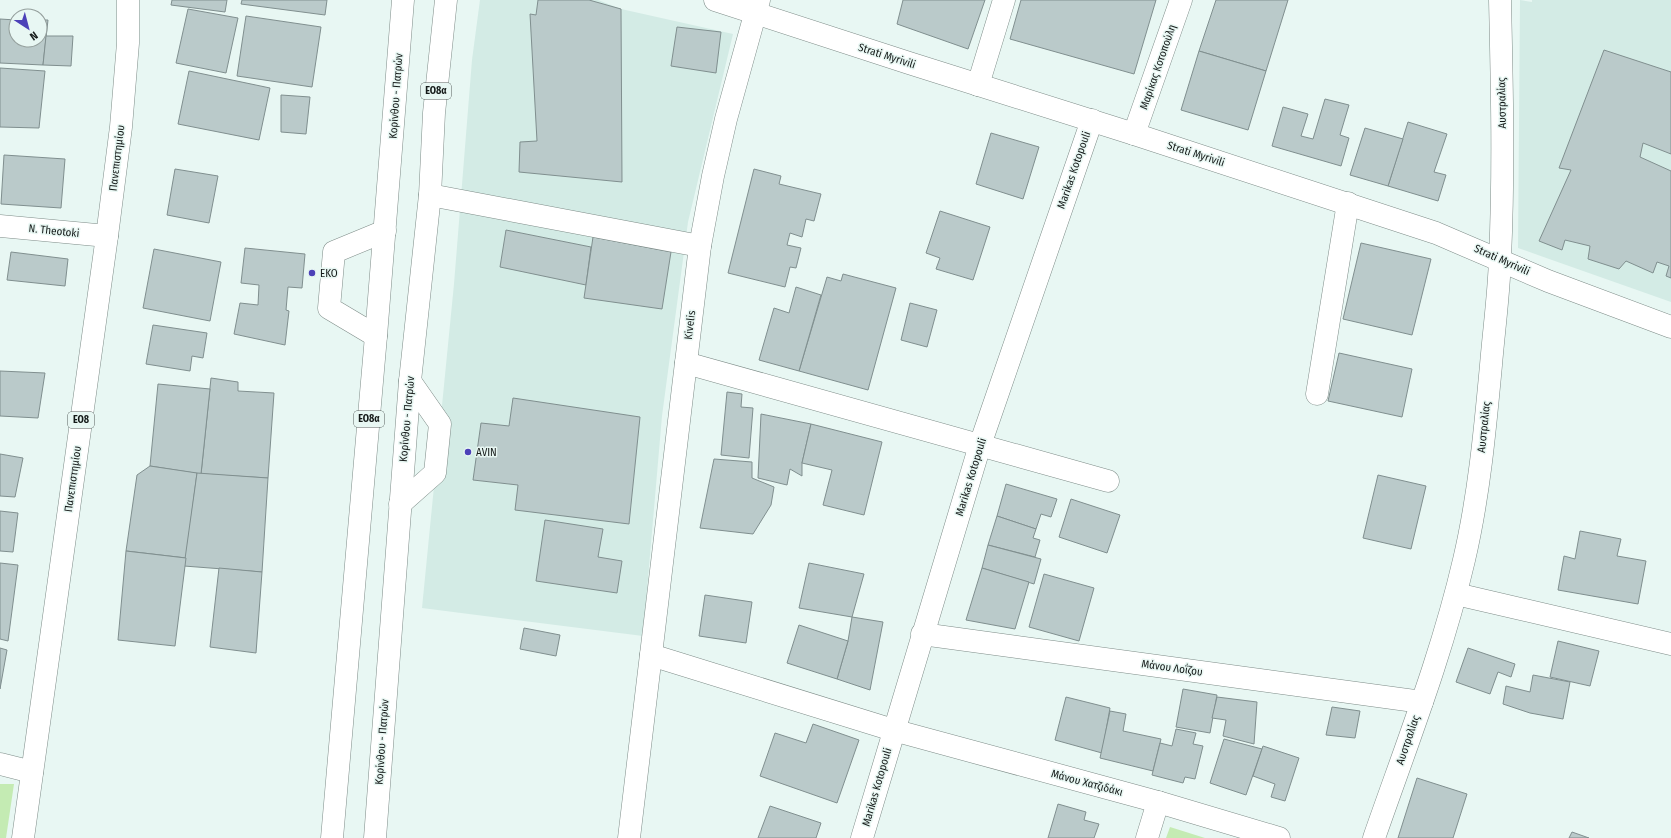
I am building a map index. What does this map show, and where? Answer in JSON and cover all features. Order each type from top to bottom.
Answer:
[{"type":"main road","name":"Πανεπιστημίου","points":[[23,838],[121,127],[128,43],[128,0]]},
{"type":"main road","name":"Κορίνθου - Πατρών","points":[[332,838],[385,231],[403,0]]},
{"type":"main road","name":"Κορίνθου - Πατρών","points":[[375,838],[410,381],[430,195],[434,113],[446,0]]},
{"type":"main road","name":"Strati Myrivili","points":[[715,0],[757,7],[978,85],[1092,120],[1348,203],[1453,239],[1548,281],[1671,327]]},
{"type":"main road","points":[[978,85],[1004,0]]},
{"type":"main road","name":"Μαρίκας Κοτοπούλη","points":[[1134,134],[1181,0]]},
{"type":"main road","name":"Αυστραλίας","points":[[1374,838],[1422,702],[1456,594],[1477,492],[1488,394],[1500,260],[1503,163],[1500,0]]},
{"type":"main road","name":"Kivelis","points":[[629,838],[700,246],[722,133],[757,7]]},
{"type":"main road","name":"Marikas Kotopouli","points":[[862,838],[893,730],[980,445],[1092,120]]},
{"type":"main road","points":[[430,195],[700,246]]},
{"type":"main road","points":[[1317,394],[1348,203]]},
{"type":"main road","name":"N. Theotoki","points":[[0,226],[107,236]]},
{"type":"main road","points":[[376,336],[329,308],[334,252],[385,231]]},
{"type":"main road","points":[[686,363],[1108,481]]},
{"type":"main road","points":[[400,504],[435,473],[440,424],[410,381]]},
{"type":"main road","points":[[1456,594],[1671,644]]},
{"type":"main road","name":"Μάνου Λοΐζου","points":[[922,634],[1422,702]]},
{"type":"main road","name":"Μάνου Χατζιδάκι","points":[[651,655],[893,730],[1158,802],[1279,838]]},
{"type":"main road","points":[[0,764],[32,772]]},
{"type":"main road","points":[[1147,838],[1158,802]]},
{"type":"shaded area","points":[[480,0],[598,0],[621,9],[733,34],[688,222],[662,416],[643,636],[422,608],[454,284],[472,60]]},
{"type":"shaded area","points":[[1520,0],[1532,2],[1532,0],[1671,0],[1671,302],[1518,248]]},
{"type":"green space","points":[[0,784],[14,784],[6,838],[0,838]]},
{"type":"green space","points":[[1170,827],[1205,838],[1166,838]]},
{"type":"building","points":[[172,0],[227,0],[225,12],[171,5]]},
{"type":"building","points":[[242,0],[327,0],[325,15],[241,4]]},
{"type":"building","points":[[538,0],[589,0],[621,9],[622,182],[519,172],[520,142],[537,141],[530,14],[536,15]]},
{"type":"building","points":[[903,0],[985,0],[968,49],[897,24]]},
{"type":"building","points":[[1021,0],[1156,0],[1134,74],[1010,39]]},
{"type":"building","points":[[1216,0],[1288,0],[1266,71],[1199,51]]},
{"type":"building","points":[[188,9],[238,18],[226,73],[176,63]]},
{"type":"building","points":[[246,16],[321,27],[312,87],[237,76]]},
{"type":"building","points":[[0,19],[8,20],[8,48],[45,48],[43,65],[0,63]]},
{"type":"building","points":[[677,27],[721,32],[716,73],[671,66]]},
{"type":"building","points":[[48,36],[73,36],[71,66],[43,65],[45,48],[48,48]]},
{"type":"building","points":[[1604,50],[1671,72],[1671,154],[1643,143],[1640,157],[1671,171],[1671,278],[1666,276],[1669,266],[1657,262],[1653,273],[1626,261],[1619,269],[1588,259],[1590,246],[1565,240],[1562,250],[1539,241],[1571,170],[1559,168]]},
{"type":"building","points":[[1199,51],[1266,71],[1248,130],[1181,110]]},
{"type":"building","points":[[0,68],[45,71],[39,128],[0,127]]},
{"type":"building","points":[[189,71],[270,88],[259,140],[178,124]]},
{"type":"building","points":[[281,95],[310,97],[306,134],[281,132]]},
{"type":"building","points":[[1325,99],[1349,105],[1340,135],[1349,138],[1341,166],[1272,146],[1283,107],[1308,114],[1301,136],[1313,139]]},
{"type":"building","points":[[1408,122],[1447,134],[1434,172],[1446,175],[1438,201],[1388,186]]},
{"type":"building","points":[[1365,128],[1403,139],[1388,186],[1350,175]]},
{"type":"building","points":[[991,133],[1039,147],[1023,199],[976,184]]},
{"type":"building","points":[[4,155],[65,159],[61,208],[1,204]]},
{"type":"building","points":[[175,169],[218,176],[209,223],[167,215]]},
{"type":"building","points":[[754,169],[781,176],[779,184],[821,194],[814,221],[806,219],[802,237],[790,233],[787,245],[801,248],[796,268],[790,267],[785,287],[728,273]]},
{"type":"building","points":[[940,211],[990,227],[973,280],[936,269],[940,258],[926,253]]},
{"type":"building","points":[[506,230],[591,247],[586,285],[500,267]]},
{"type":"building","points":[[593,237],[671,252],[662,309],[584,298]]},
{"type":"building","points":[[1361,243],[1431,259],[1412,335],[1343,319]]},
{"type":"building","points":[[245,248],[305,254],[302,288],[288,287],[286,310],[289,311],[285,345],[234,334],[240,303],[258,305],[259,285],[241,283]]},
{"type":"building","points":[[154,249],[221,262],[210,321],[143,308]]},
{"type":"building","points":[[11,252],[68,259],[65,286],[7,280]]},
{"type":"building","points":[[843,274],[896,288],[868,390],[799,371],[827,277],[841,281]]},
{"type":"building","points":[[796,287],[821,295],[799,371],[759,360],[774,308],[789,313]]},
{"type":"building","points":[[910,303],[937,310],[927,347],[901,340]]},
{"type":"building","points":[[153,325],[207,333],[203,358],[192,356],[190,371],[146,364]]},
{"type":"building","points":[[1339,353],[1412,369],[1402,417],[1328,401]]},
{"type":"building","points":[[0,371],[45,373],[38,418],[0,416]]},
{"type":"building","points":[[211,378],[238,382],[238,391],[274,393],[268,478],[201,474]]},
{"type":"building","points":[[158,384],[210,389],[201,474],[150,466]]},
{"type":"building","points":[[727,392],[742,394],[741,407],[753,408],[749,458],[721,455]]},
{"type":"building","points":[[513,398],[640,417],[629,524],[515,510],[518,485],[473,480],[481,423],[509,426]]},
{"type":"building","points":[[761,414],[811,424],[802,463],[802,476],[790,469],[787,485],[758,478]]},
{"type":"building","points":[[811,424],[882,442],[864,515],[823,505],[832,470],[802,463]]},
{"type":"building","points":[[0,454],[23,458],[15,497],[0,496]]},
{"type":"building","points":[[714,459],[752,462],[752,478],[774,487],[771,505],[753,534],[700,528]]},
{"type":"building","points":[[150,466],[197,473],[186,558],[126,551],[137,475]]},
{"type":"building","points":[[197,473],[268,478],[262,572],[184,566]]},
{"type":"building","points":[[1378,475],[1426,486],[1411,549],[1363,538]]},
{"type":"building","points":[[1006,484],[1057,499],[1051,517],[1041,514],[1036,529],[997,516]]},
{"type":"building","points":[[1071,499],[1120,515],[1107,553],[1059,537]]},
{"type":"building","points":[[0,511],[18,513],[13,552],[0,551]]},
{"type":"building","points":[[997,516],[1036,529],[1033,538],[1040,540],[1035,557],[988,545]]},
{"type":"building","points":[[545,520],[603,529],[598,557],[622,561],[617,593],[536,581]]},
{"type":"building","points":[[1580,531],[1621,539],[1617,556],[1646,561],[1638,604],[1558,590],[1564,556],[1575,559]]},
{"type":"building","points":[[988,545],[1041,559],[1034,584],[982,568]]},
{"type":"building","points":[[126,551],[186,558],[175,646],[118,640]]},
{"type":"building","points":[[0,563],[18,565],[8,641],[0,639]]},
{"type":"building","points":[[809,563],[864,574],[852,617],[799,608]]},
{"type":"building","points":[[219,568],[262,572],[256,653],[210,647]]},
{"type":"building","points":[[982,568],[1029,582],[1015,629],[966,620]]},
{"type":"building","points":[[1044,574],[1094,588],[1079,641],[1029,627]]},
{"type":"building","points":[[705,595],[752,602],[746,643],[699,636]]},
{"type":"building","points":[[852,617],[883,622],[870,690],[837,679],[848,641]]},
{"type":"building","points":[[799,625],[848,641],[837,679],[787,663]]},
{"type":"building","points":[[524,628],[560,635],[556,656],[520,649]]},
{"type":"building","points":[[1558,641],[1599,651],[1590,686],[1550,677]]},
{"type":"building","points":[[0,648],[7,650],[0,689]]},
{"type":"building","points":[[1468,648],[1515,664],[1511,677],[1498,672],[1490,694],[1456,682]]},
{"type":"building","points":[[1533,675],[1570,682],[1563,719],[1530,713],[1503,704],[1506,686],[1530,692]]},
{"type":"building","points":[[1183,689],[1217,695],[1210,733],[1176,727]]},
{"type":"building","points":[[1066,697],[1110,708],[1102,753],[1055,740]]},
{"type":"building","points":[[1217,697],[1257,702],[1254,744],[1223,736],[1226,720],[1212,718]]},
{"type":"building","points":[[1332,707],[1360,711],[1355,738],[1326,735]]},
{"type":"building","points":[[1110,711],[1126,714],[1123,731],[1161,739],[1153,771],[1100,758]]},
{"type":"building","points":[[813,724],[859,740],[837,803],[760,776],[775,733],[806,743]]},
{"type":"building","points":[[1176,729],[1196,733],[1193,744],[1203,746],[1195,779],[1185,777],[1183,783],[1152,775],[1160,743],[1172,746]]},
{"type":"building","points":[[1224,739],[1262,749],[1246,795],[1210,783]]},
{"type":"building","points":[[1263,746],[1299,758],[1285,801],[1271,797],[1275,784],[1253,776]]},
{"type":"building","points":[[1417,778],[1467,794],[1453,838],[1398,838]]},
{"type":"building","points":[[1058,804],[1086,812],[1084,820],[1099,824],[1094,838],[1048,838]]},
{"type":"building","points":[[770,806],[821,823],[816,838],[758,838]]},
{"type":"building","points":[[1572,832],[1589,838],[1569,838]]},
{"type":"place","name":"EKO","points":[[312,273]]},
{"type":"place","name":"AVIN","points":[[468,452]]}]
